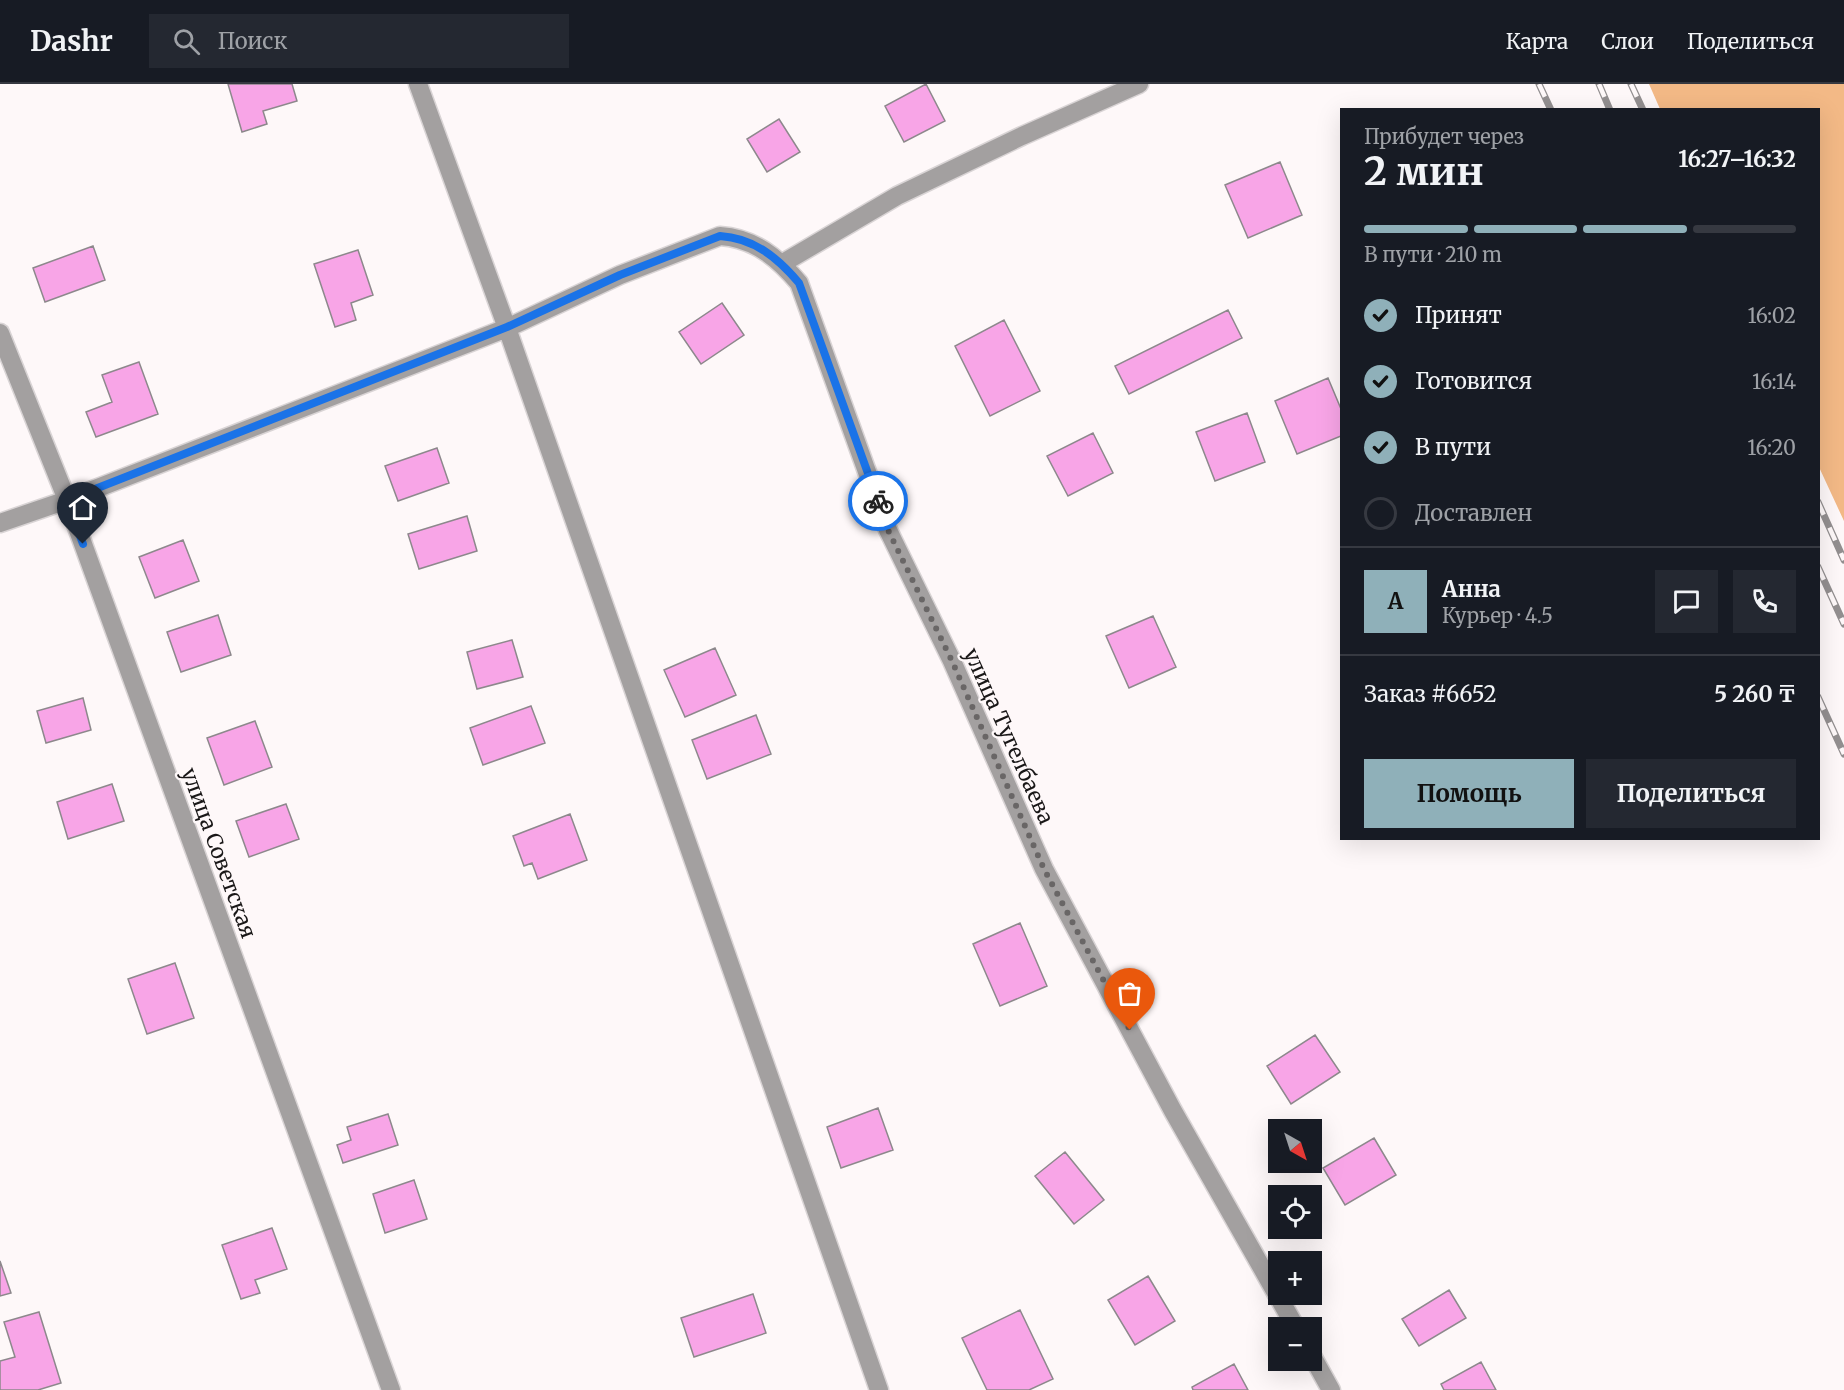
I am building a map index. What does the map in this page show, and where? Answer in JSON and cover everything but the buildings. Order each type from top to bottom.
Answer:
[{"type":"street","points":[[418,84],[507,327],[879,1390]]},
{"type":"street","points":[[0,524],[67,500],[507,327],[620,275],[720,236],[747,241],[783,263],[897,196],[1022,136],[1139,84]]},
{"type":"street","name":"улица Тугелбаева","points":[[783,263],[799,283],[888,530],[952,661],[1044,869],[1173,1111],[1290,1317]]},
{"type":"street","name":"улица Советская","points":[[0,333],[67,500],[391,1390]]},
{"type":"street","points":[[1320,1371],[1331,1390]]},
{"type":"shaded area","points":[[1649,84],[1844,84],[1844,521],[1820,469],[1820,108],[1660,108]]},
{"type":"railway","points":[[1539,84],[1550,108]]},
{"type":"railway","points":[[1599,84],[1609,108]]},
{"type":"railway","points":[[1631,84],[1642,108]]},
{"type":"railway","points":[[1820,506],[1844,560]]},
{"type":"railway","points":[[1820,571],[1844,624]]},
{"type":"railway","points":[[1820,701],[1844,754]]},
{"type":"way so far","points":[[878,501],[888,530],[952,661],[1044,869],[1130,1030]]},
{"type":"route","points":[[83,544],[67,500],[507,327],[620,275],[720,236],[747,241],[771,254],[783,263],[799,283],[878,501]]}]
